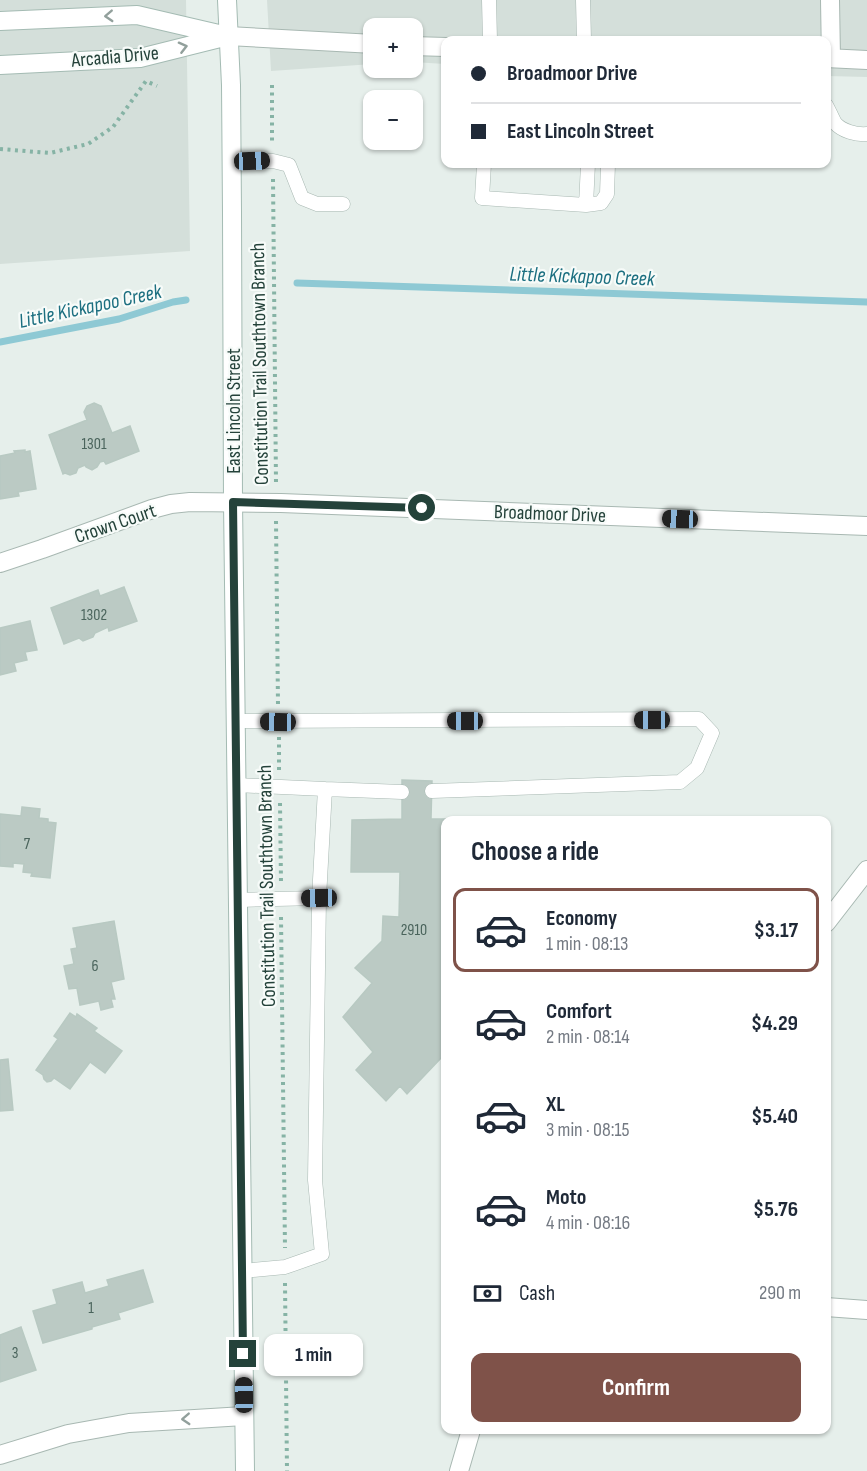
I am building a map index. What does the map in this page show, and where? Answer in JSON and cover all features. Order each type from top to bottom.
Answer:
[{"type":"street","name":"East Lincoln Street","points":[[227,0],[232,162],[233,502],[245,1471]]},
{"type":"street","points":[[829,36],[830,0]]},
{"type":"street","name":"Arcadia Drive","points":[[0,21],[137,15],[228,36],[363,43]]},
{"type":"street","name":"Arcadia Drive","points":[[0,65],[140,58],[228,36]]},
{"type":"street","points":[[423,47],[441,48]]},
{"type":"street","points":[[831,58],[867,60]]},
{"type":"street","name":"Crown Court","points":[[0,563],[152,508],[190,502],[233,502]]},
{"type":"street","name":"Broadmoor Drive","points":[[233,502],[867,526]]},
{"type":"street","points":[[831,917],[867,870]]},
{"type":"street","points":[[831,1307],[867,1310]]},
{"type":"street","points":[[0,1455],[68,1434],[129,1423],[244,1416]]},
{"type":"street","points":[[459,1471],[470,1434]]},
{"type":"lane","points":[[489,0],[490,36]]},
{"type":"lane","points":[[583,0],[584,36]]},
{"type":"lane","points":[[831,124],[862,135],[867,134]]},
{"type":"lane","points":[[232,162],[273,161],[289,165],[302,198],[317,204],[343,204]]},
{"type":"lane","points":[[484,168],[482,198],[586,205],[601,203],[607,194],[608,168]]},
{"type":"lane","points":[[586,205],[588,168]]},
{"type":"lane","points":[[236,721],[699,719],[712,733],[697,768],[680,782],[432,791]]},
{"type":"lane","points":[[236,785],[402,792]]},
{"type":"lane","points":[[242,1271],[285,1267],[322,1254],[315,1180],[319,898],[325,789]]},
{"type":"lane","points":[[238,900],[319,898]]},
{"type":"path","points":[[0,149],[50,153],[88,144],[113,127],[146,81],[158,86]]},
{"type":"path","name":"Constitution Trail Southtown Branch","points":[[272,85],[287,1471]]},
{"type":"shaded area","points":[[0,0],[186,0],[190,251],[0,264]]},
{"type":"shaded area","points":[[267,0],[867,0],[867,77],[831,76],[831,36],[441,36],[441,64],[423,63],[423,18],[363,18],[363,65],[271,71]]},
{"type":"building","points":[[94,403],[101,406],[112,433],[130,426],[139,451],[106,464],[104,461],[100,462],[92,470],[85,465],[78,468],[76,473],[63,474],[49,435],[87,420],[84,412],[87,406]]},
{"type":"building","points":[[25,450],[25,452],[30,451],[36,489],[18,492],[19,496],[0,499],[0,456]]},
{"type":"building","points":[[124,587],[137,621],[109,631],[108,627],[83,641],[79,638],[64,644],[51,608],[98,590],[100,596]]},
{"type":"building","points":[[30,621],[37,650],[25,652],[27,660],[14,663],[16,671],[0,675],[0,628]]},
{"type":"building","points":[[402,780],[432,781],[431,819],[441,819],[441,1058],[407,1094],[400,1086],[386,1101],[356,1070],[373,1052],[343,1017],[372,983],[355,968],[382,941],[383,916],[399,917],[400,872],[351,872],[352,820],[402,819]]},
{"type":"building","points":[[22,807],[40,809],[39,818],[56,823],[50,878],[31,876],[32,873],[23,872],[24,864],[13,863],[13,867],[0,866],[0,814],[21,816]]},
{"type":"building","points":[[114,921],[124,979],[111,982],[115,999],[111,999],[113,1007],[101,1010],[99,1001],[80,1005],[77,988],[69,989],[64,966],[74,964],[71,949],[77,948],[73,928]]},
{"type":"building","points":[[70,1013],[76,1017],[77,1014],[97,1028],[94,1031],[122,1051],[105,1073],[90,1062],[70,1089],[54,1078],[47,1082],[36,1070],[58,1039],[54,1036]]},
{"type":"building","points":[[8,1059],[13,1110],[0,1111],[0,1060]]},
{"type":"building","points":[[143,1270],[153,1302],[118,1313],[120,1319],[43,1343],[33,1311],[57,1304],[53,1290],[82,1282],[85,1293],[109,1286],[107,1280]]},
{"type":"building","points":[[21,1327],[36,1370],[0,1382],[0,1335]]},
{"type":"waterway","name":"Little Kickapoo Creek","points":[[297,283],[867,302]]},
{"type":"waterway","name":"Little Kickapoo Creek","points":[[0,342],[119,319],[186,300]]},
{"type":"route","points":[[243,1354],[233,502],[422,508]]}]
